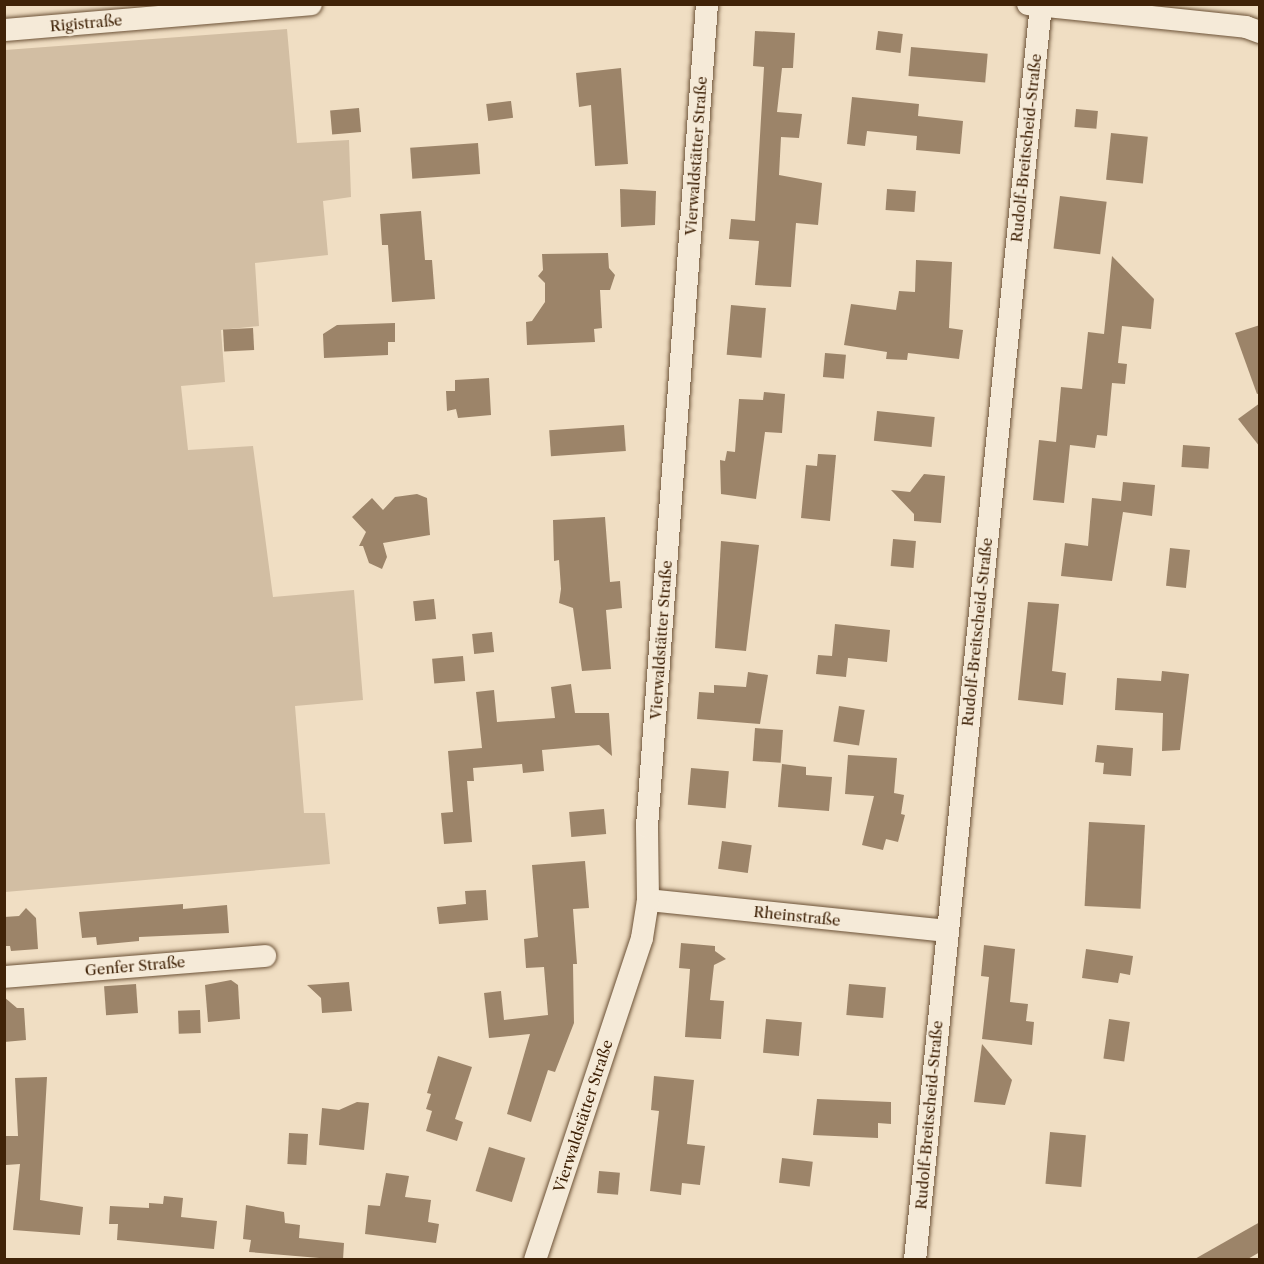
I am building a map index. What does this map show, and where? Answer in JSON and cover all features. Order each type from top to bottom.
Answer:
[{"type":"street","name":"Rigistraße","points":[[4,30],[311,4]]},
{"type":"street","name":"Vierwaldstätter Straße","points":[[535,1260],[642,938],[648,900],[647,827],[707,4]]},
{"type":"street","points":[[1037,5],[1258,32]]},
{"type":"street","name":"Rudolf-Breitscheid-Straße","points":[[915,1260],[1037,5]]},
{"type":"street","name":"Rheinstraße","points":[[648,900],[946,932]]},
{"type":"street","name":"Genfer Straße","points":[[4,977],[265,956]]},
{"type":"shaded area","points":[[287,29],[297,143],[349,140],[351,197],[323,201],[328,255],[255,263],[259,326],[221,330],[225,382],[181,386],[188,450],[253,446],[273,597],[354,590],[363,700],[295,706],[304,813],[325,813],[330,864],[5,892],[5,50]]},
{"type":"building","points":[[755,31],[795,33],[793,68],[782,68],[777,112],[802,114],[799,138],[781,137],[779,175],[822,183],[818,225],[796,223],[791,287],[755,285],[759,241],[729,239],[731,219],[755,221],[764,67],[753,66]]},
{"type":"building","points":[[878,31],[903,34],[900,53],[876,50]]},
{"type":"building","points":[[911,47],[988,54],[985,83],[908,76]]},
{"type":"building","points":[[621,68],[628,164],[595,166],[591,105],[579,107],[576,73]]},
{"type":"building","points":[[852,97],[919,104],[918,116],[963,121],[960,154],[916,150],[917,136],[867,131],[865,146],[847,144]]},
{"type":"building","points":[[511,101],[513,118],[488,121],[486,104]]},
{"type":"building","points":[[359,108],[361,132],[332,134],[330,111]]},
{"type":"building","points":[[1076,109],[1098,111],[1096,129],[1074,127]]},
{"type":"building","points":[[1111,133],[1148,137],[1143,184],[1106,180]]},
{"type":"building","points":[[478,143],[480,174],[412,179],[410,148]]},
{"type":"building","points":[[620,189],[656,191],[655,225],[621,227]]},
{"type":"building","points":[[887,189],[916,191],[914,212],[886,210]]},
{"type":"building","points":[[1060,196],[1107,202],[1100,254],[1054,249]]},
{"type":"building","points":[[421,211],[425,260],[432,260],[435,299],[392,302],[388,245],[382,245],[380,214]]},
{"type":"building","points":[[608,253],[609,268],[615,275],[610,290],[600,290],[602,328],[594,329],[595,342],[527,345],[526,322],[532,321],[545,302],[545,283],[538,276],[543,270],[542,254]]},
{"type":"building","points":[[1112,256],[1154,299],[1151,329],[1122,326],[1118,363],[1127,364],[1125,384],[1112,383],[1107,436],[1097,435],[1095,448],[1070,445],[1064,503],[1033,500],[1039,440],[1056,442],[1061,387],[1082,389],[1088,332],[1104,334]]},
{"type":"building","points":[[916,260],[952,262],[949,328],[963,330],[959,359],[908,353],[907,360],[886,359],[887,352],[844,345],[851,304],[896,310],[899,291],[915,292]]},
{"type":"building","points":[[731,305],[766,308],[762,358],[727,355]]},
{"type":"building","points":[[395,323],[395,342],[388,342],[388,355],[324,358],[323,334],[337,325]]},
{"type":"building","points":[[1260,325],[1260,393],[1257,394],[1235,333]]},
{"type":"building","points":[[253,328],[254,350],[224,352],[223,330]]},
{"type":"building","points":[[825,353],[846,355],[844,379],[823,377]]},
{"type":"building","points":[[489,378],[491,415],[458,418],[456,409],[447,411],[446,391],[455,391],[455,380]]},
{"type":"building","points":[[764,392],[785,394],[782,433],[765,432],[756,499],[721,494],[720,460],[725,461],[727,451],[735,452],[739,399],[763,400]]},
{"type":"building","points":[[1260,403],[1260,447],[1238,419]]},
{"type":"building","points":[[877,411],[935,417],[932,447],[874,441]]},
{"type":"building","points":[[624,425],[626,451],[551,456],[549,430]]},
{"type":"building","points":[[1183,445],[1210,447],[1208,469],[1181,467]]},
{"type":"building","points":[[818,454],[836,455],[830,521],[801,518],[806,465],[817,466]]},
{"type":"building","points":[[924,474],[945,476],[941,523],[914,521],[914,514],[891,490],[910,492]]},
{"type":"building","points":[[1123,482],[1155,485],[1152,516],[1123,512],[1112,581],[1061,576],[1065,543],[1088,546],[1092,498],[1121,501]]},
{"type":"building","points":[[417,494],[427,498],[430,535],[383,543],[387,557],[382,569],[369,563],[363,546],[359,546],[366,532],[352,517],[372,498],[383,510],[395,497]]},
{"type":"building","points":[[605,517],[610,582],[620,581],[622,608],[606,610],[611,669],[582,671],[573,608],[559,603],[561,589],[559,560],[554,561],[553,520]]},
{"type":"building","points":[[893,539],[916,541],[914,568],[891,566]]},
{"type":"building","points":[[721,541],[759,545],[746,651],[715,648]]},
{"type":"building","points":[[1170,548],[1190,550],[1186,588],[1166,586]]},
{"type":"building","points":[[434,599],[436,619],[415,621],[413,601]]},
{"type":"building","points":[[1028,602],[1059,604],[1052,671],[1066,673],[1063,705],[1018,700]]},
{"type":"building","points":[[835,624],[890,630],[887,662],[848,658],[846,677],[816,674],[818,655],[832,656]]},
{"type":"building","points":[[492,632],[494,652],[474,654],[472,634]]},
{"type":"building","points":[[463,656],[465,681],[434,684],[432,659]]},
{"type":"building","points":[[1162,671],[1189,674],[1180,750],[1162,751],[1163,713],[1115,710],[1117,678],[1161,681]]},
{"type":"building","points":[[748,672],[768,675],[760,724],[697,719],[699,692],[714,693],[714,685],[746,687]]},
{"type":"building","points":[[571,684],[575,713],[609,713],[612,756],[599,745],[542,750],[544,771],[523,773],[522,764],[473,768],[474,781],[467,781],[472,842],[444,844],[441,813],[453,812],[448,751],[482,748],[476,692],[494,690],[497,722],[555,718],[551,687]]},
{"type":"building","points":[[839,706],[865,710],[859,746],[833,742]]},
{"type":"building","points":[[755,728],[783,730],[781,763],[753,761]]},
{"type":"building","points":[[1097,745],[1133,748],[1131,776],[1103,774],[1104,763],[1095,762]]},
{"type":"building","points":[[848,755],[897,758],[894,793],[904,795],[901,814],[905,815],[898,842],[886,839],[883,850],[862,845],[874,796],[845,794]]},
{"type":"building","points":[[782,764],[806,767],[806,775],[832,777],[829,811],[778,807]]},
{"type":"building","points":[[691,768],[729,771],[726,808],[688,805]]},
{"type":"building","points":[[604,809],[606,834],[571,837],[569,812]]},
{"type":"building","points":[[1089,822],[1145,825],[1141,909],[1085,906]]},
{"type":"building","points":[[722,841],[752,845],[748,873],[718,869]]},
{"type":"building","points":[[585,861],[589,908],[573,909],[577,964],[573,964],[574,1023],[555,1072],[548,1070],[531,1122],[507,1114],[530,1034],[489,1038],[484,993],[501,991],[504,1020],[548,1015],[544,967],[526,968],[524,939],[538,937],[532,865]]},
{"type":"building","points":[[486,890],[488,920],[439,924],[437,907],[466,904],[465,891]]},
{"type":"building","points":[[183,904],[183,909],[227,905],[229,933],[139,937],[139,941],[97,945],[96,937],[82,938],[79,912]]},
{"type":"building","points":[[26,908],[36,918],[38,949],[11,951],[10,946],[4,946],[4,917],[19,916]]},
{"type":"building","points":[[681,943],[715,946],[715,951],[726,959],[714,965],[710,1000],[724,1001],[721,1039],[685,1037],[690,969],[679,968]]},
{"type":"building","points":[[984,945],[1015,949],[1010,1002],[1028,1004],[1026,1021],[1034,1022],[1032,1045],[982,1039],[989,977],[981,976]]},
{"type":"building","points":[[1086,949],[1133,956],[1130,975],[1120,973],[1118,983],[1082,978]]},
{"type":"building","points":[[231,980],[238,985],[240,1019],[208,1022],[205,985]]},
{"type":"building","points":[[349,982],[352,1011],[322,1013],[321,998],[307,985]]},
{"type":"building","points":[[136,984],[138,1013],[106,1015],[104,986]]},
{"type":"building","points":[[849,984],[886,987],[883,1018],[846,1015]]},
{"type":"building","points":[[4,997],[17,1008],[24,1008],[26,1040],[4,1042]]},
{"type":"building","points":[[200,1010],[201,1033],[179,1034],[178,1011]]},
{"type":"building","points":[[766,1019],[802,1022],[799,1056],[763,1053]]},
{"type":"building","points":[[1109,1019],[1130,1022],[1124,1062],[1103,1059]]},
{"type":"building","points":[[982,1044],[1012,1080],[1005,1105],[974,1102]]},
{"type":"building","points":[[438,1056],[472,1067],[455,1119],[463,1122],[457,1141],[426,1131],[432,1111],[426,1109],[431,1094],[427,1093]]},
{"type":"building","points":[[654,1076],[694,1080],[687,1144],[705,1146],[700,1185],[682,1183],[681,1195],[650,1191],[659,1111],[651,1110]]},
{"type":"building","points":[[47,1077],[40,1200],[83,1207],[80,1235],[13,1230],[20,1164],[6,1165],[4,1136],[18,1136],[15,1078]]},
{"type":"building","points":[[817,1099],[891,1102],[891,1124],[878,1123],[878,1138],[813,1135]]},
{"type":"building","points":[[357,1102],[369,1103],[364,1150],[319,1145],[322,1108],[339,1110]]},
{"type":"building","points":[[1050,1132],[1086,1135],[1081,1187],[1045,1184]]},
{"type":"building","points":[[289,1133],[308,1134],[306,1165],[287,1164]]},
{"type":"building","points":[[489,1147],[525,1158],[512,1202],[476,1191]]},
{"type":"building","points":[[782,1158],[813,1162],[810,1187],[779,1183]]},
{"type":"building","points":[[599,1171],[620,1173],[618,1195],[597,1193]]},
{"type":"building","points":[[386,1173],[409,1176],[405,1197],[431,1200],[428,1222],[439,1224],[436,1243],[365,1234],[368,1205],[380,1206]]},
{"type":"building","points":[[164,1196],[183,1198],[181,1217],[217,1221],[214,1249],[117,1240],[118,1224],[109,1224],[110,1206],[149,1208],[149,1203],[163,1204]]},
{"type":"building","points":[[246,1205],[284,1212],[285,1223],[300,1225],[299,1238],[344,1243],[343,1260],[249,1252],[251,1240],[243,1239]]},
{"type":"building","points":[[1260,1222],[1260,1252],[1246,1260],[1193,1260]]}]
